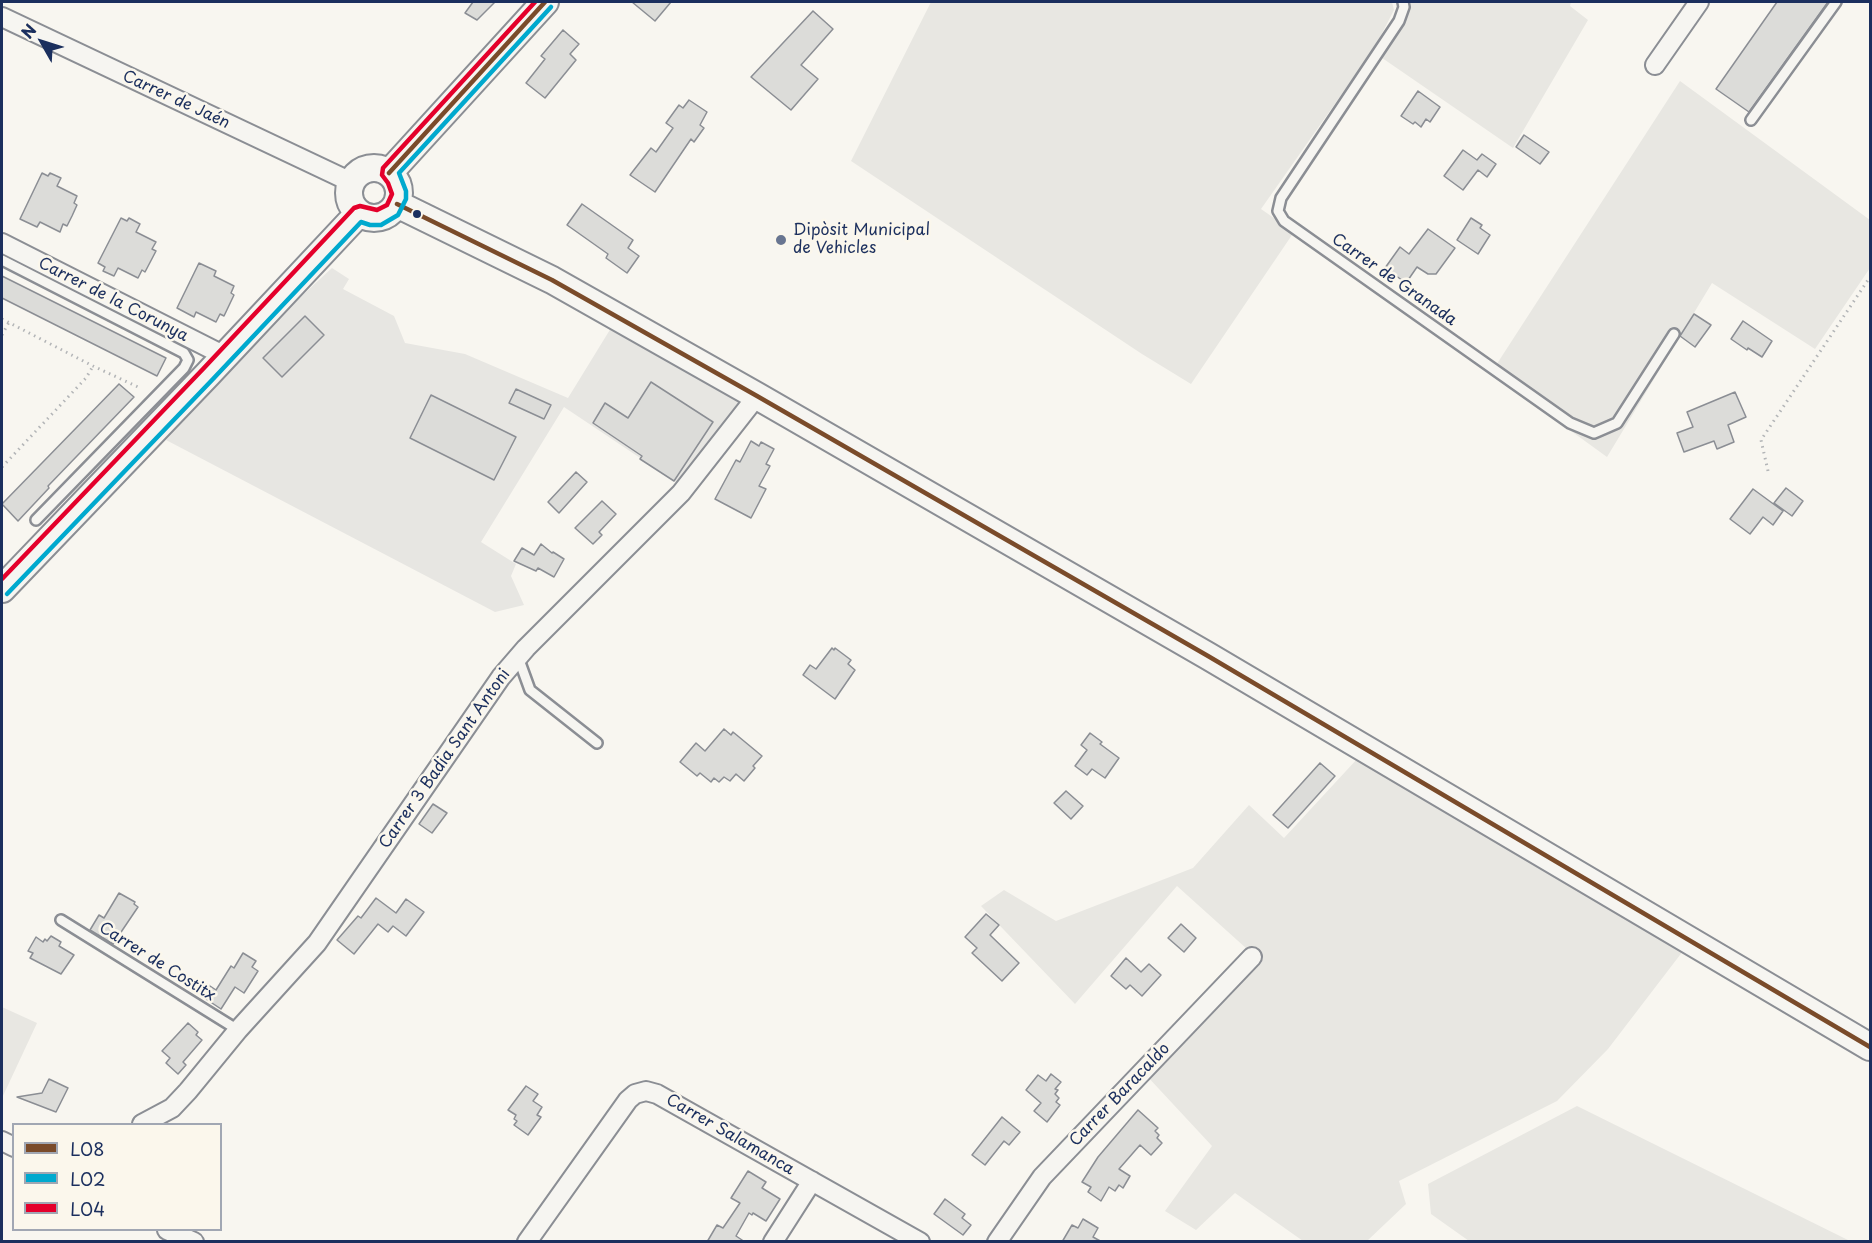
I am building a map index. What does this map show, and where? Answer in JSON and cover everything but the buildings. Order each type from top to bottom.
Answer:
[{"type":"street","points":[[389,173],[545,2]]},
{"type":"street","points":[[1655,65],[1699,2]]},
{"type":"street","name":"Carrer de Jaén","points":[[2,17],[351,182]]},
{"type":"street","points":[[373,167],[389,173],[399,187],[397,204],[393,210],[379,218],[371,218],[354,209],[349,197],[351,182],[355,176],[373,167]]},
{"type":"street","points":[[397,204],[552,280],[749,387],[1870,1047]]},
{"type":"street","points":[[2,589],[359,213]]},
{"type":"street","name":"Carrer de la Corunya","points":[[2,243],[225,356]]},
{"type":"street","name":"Carrer 3 Badia Sant Antoni","points":[[145,1123],[172,1107],[188,1091],[238,1030],[317,943],[501,677],[681,493],[749,387]]},
{"type":"street","name":"Carrer Baracaldo","points":[[997,1242],[1042,1177],[1252,957]]},
{"type":"street","name":"Carrer Salamanca","points":[[527,1242],[628,1100],[635,1094],[646,1091],[657,1094],[920,1242]]},
{"type":"street","points":[[773,1242],[812,1181]]},
{"type":"street","points":[[169,1231],[194,1242]]},
{"type":"lane","name":"Carrer de Granada","points":[[1403,2],[1404,7],[1399,21],[1281,198],[1278,211],[1284,220],[1570,423],[1594,433],[1617,423],[1674,334]]},
{"type":"lane","points":[[1751,120],[1836,2]]},
{"type":"lane","points":[[2,260],[184,353],[188,360],[184,368],[36,520]]},
{"type":"lane","points":[[519,657],[530,690],[597,743]]},
{"type":"lane","name":"Carrer de Costitx","points":[[61,920],[238,1030]]},
{"type":"path","points":[[1768,471],[1761,440],[1870,277]]},
{"type":"path","points":[[2,319],[138,387]]},
{"type":"path","points":[[2,335],[9,322]]},
{"type":"path","points":[[2,467],[86,378],[93,366]]},
{"type":"shaded area","points":[[931,2],[1392,2],[1394,10],[1375,47],[1411,2],[1571,2],[1570,6],[1588,20],[1513,148],[1372,51],[1261,209],[1294,232],[1191,384],[851,161]]},
{"type":"shaded area","points":[[1680,81],[1870,220],[1870,268],[1815,349],[1712,283],[1607,457],[1491,373]]},
{"type":"shaded area","points":[[332,268],[349,279],[343,289],[394,316],[405,343],[465,354],[568,398],[611,328],[741,399],[676,482],[564,407],[481,542],[516,564],[511,576],[524,605],[495,612],[166,440],[295,302]]},
{"type":"shaded area","points":[[1358,758],[1683,951],[1608,1049],[1557,1101],[1399,1181],[1406,1204],[1367,1241],[1303,1241],[1235,1193],[1196,1230],[1165,1211],[1212,1146],[1146,1075],[1257,958],[1177,886],[1075,1004],[981,906],[1004,890],[1056,921],[1193,868],[1249,805],[1284,838]]},
{"type":"shaded area","points":[[2,1007],[37,1023],[2,1098]]},
{"type":"shaded area","points":[[1577,1106],[1850,1241],[1469,1241],[1431,1214],[1428,1184]]},
{"type":"transit line","name":"L04","points":[[2,579],[354,208],[360,206],[377,210],[387,205],[392,194],[382,175],[383,168],[535,2]]},
{"type":"transit line","name":"L08","points":[[389,173],[545,2]]},
{"type":"transit line","name":"L02","points":[[7,594],[361,222],[381,225],[398,215],[406,199],[406,191],[399,173],[551,7]]},
{"type":"transit line","name":"L08","points":[[397,204],[552,280],[757,396],[1208,656],[1870,1047]]},
{"type":"place","name":"Dipòsit Municipal de Vehicles","points":[[781,240]]}]
